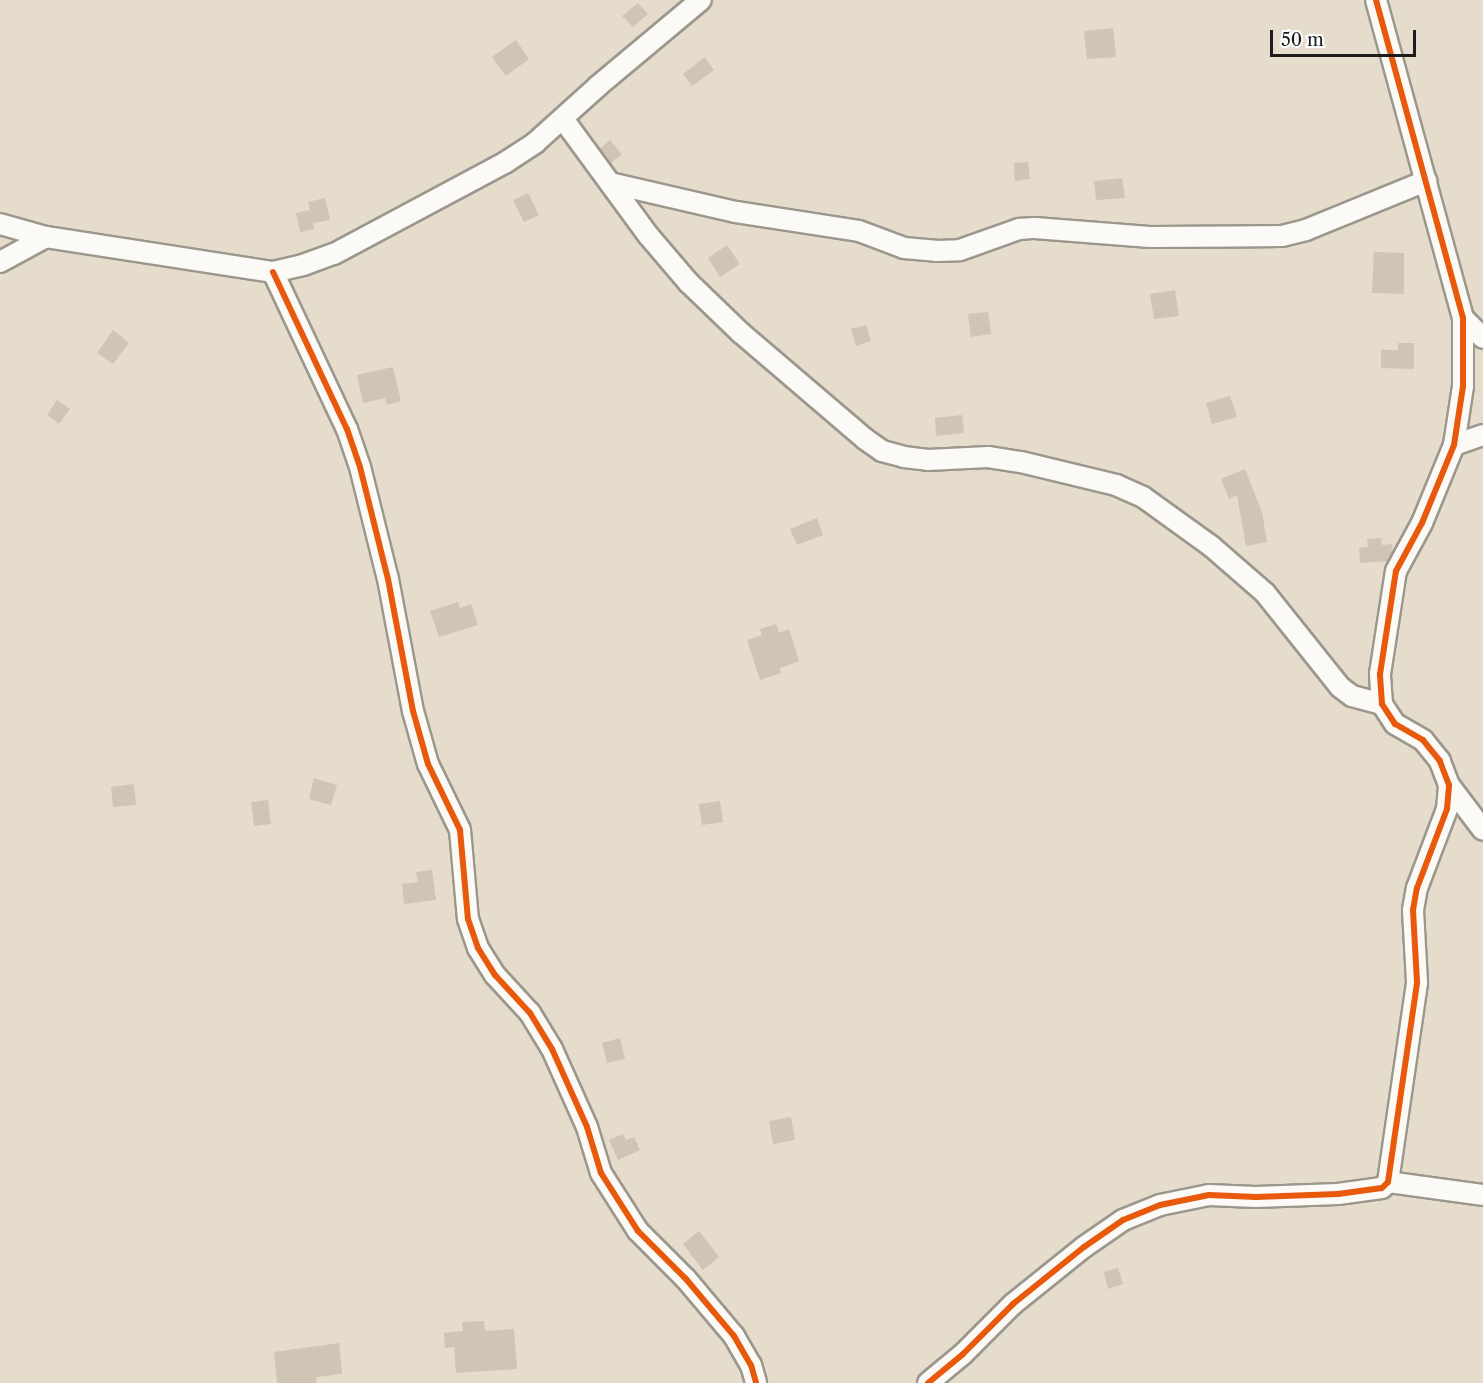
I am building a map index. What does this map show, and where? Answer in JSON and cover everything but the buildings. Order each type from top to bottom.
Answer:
[{"type":"street","points":[[0,224],[46,237],[273,272],[334,254],[506,162],[535,143],[701,0]]},
{"type":"street","points":[[1376,0],[1463,318],[1463,386],[1454,445],[1422,523],[1396,571],[1380,674],[1382,704],[1395,724],[1423,740],[1440,760],[1449,785],[1483,830]]},
{"type":"street","points":[[563,118],[610,183],[689,283],[741,333],[882,452],[928,460],[988,457],[1021,462],[1116,485],[1143,497],[1211,546],[1265,593],[1340,687],[1352,696],[1382,704]]},
{"type":"street","points":[[610,183],[736,212],[860,231],[904,248],[936,251],[960,250],[1027,228],[1150,237],[1282,236],[1306,230],[1426,181]]},
{"type":"street","points":[[0,262],[46,237]]},
{"type":"street","points":[[273,272],[343,419],[360,467],[388,579],[413,711],[428,764],[460,830],[468,919],[478,948],[495,975],[530,1013],[552,1049],[587,1127],[601,1173],[638,1231],[686,1279],[734,1336],[751,1365],[756,1383]]},
{"type":"street","points":[[1463,318],[1483,338]]},
{"type":"street","points":[[1454,445],[1483,435]]},
{"type":"street","points":[[928,1383],[1013,1304],[1084,1247],[1123,1220],[1160,1204],[1209,1195],[1256,1197],[1338,1194],[1382,1188],[1388,1182],[1416,982],[1413,910],[1417,888],[1447,809],[1449,785]]},
{"type":"street","points":[[1388,1182],[1483,1195]]},
{"type":"cycle path","points":[[928,1383],[963,1354],[1013,1304],[1084,1247],[1123,1220],[1160,1205],[1209,1195],[1256,1197],[1338,1194],[1382,1188],[1388,1182],[1417,982],[1413,910],[1417,888],[1447,809],[1449,785],[1440,761],[1423,740],[1395,724],[1382,704],[1380,674],[1396,571],[1422,523],[1454,445],[1463,386],[1463,318],[1376,0]]},
{"type":"cycle path","points":[[273,272],[347,429],[360,467],[388,579],[413,711],[428,764],[460,830],[468,919],[478,948],[495,975],[530,1013],[552,1049],[587,1127],[601,1173],[638,1231],[686,1279],[734,1336],[751,1365],[756,1383]]}]
